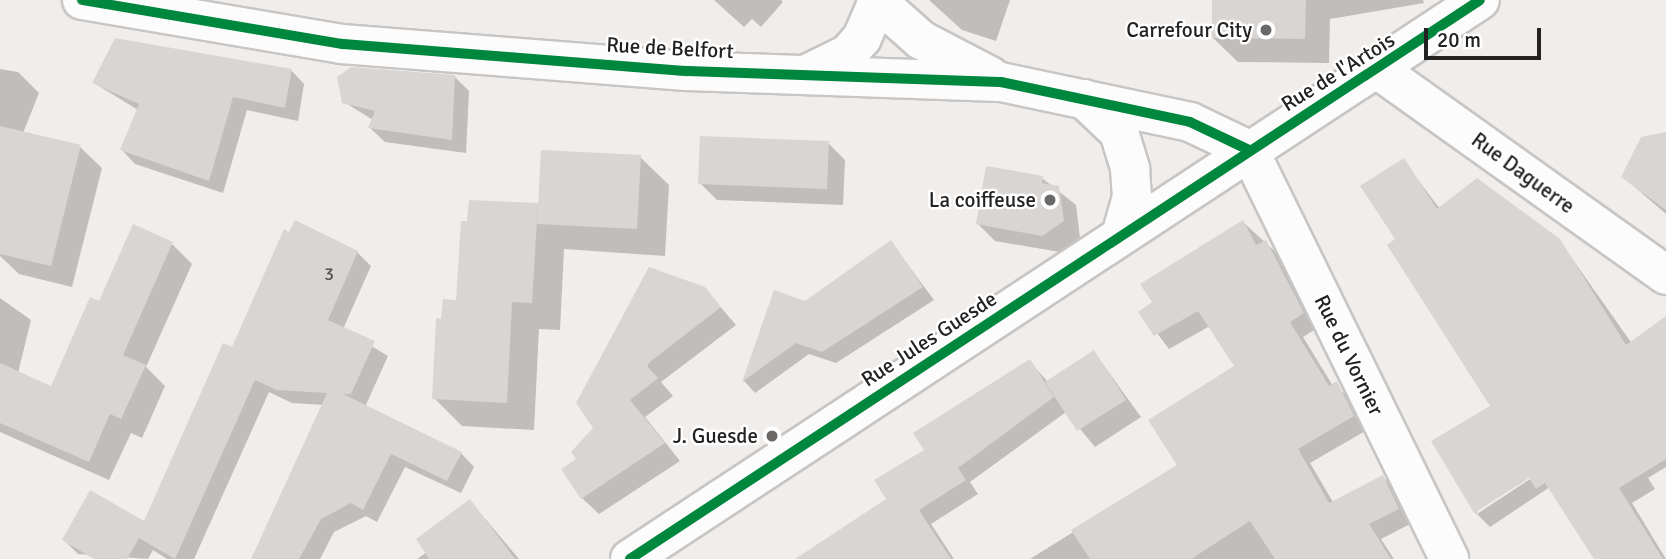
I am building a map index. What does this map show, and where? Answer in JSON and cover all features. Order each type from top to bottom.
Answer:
[{"type":"street","name":"Rue de Belfort","points":[[82,0],[342,44],[1001,82],[1190,122],[1249,150]]},
{"type":"street","name":"Rue de l'Artois","points":[[1249,150],[1380,71],[1480,0]]},
{"type":"street","name":"Rue de Belfort","points":[[809,73],[848,54],[862,38],[877,1]]},
{"type":"street","points":[[877,1],[921,40],[1001,82]]},
{"type":"street","name":"Rue Daguerre","points":[[1380,71],[1666,275]]},
{"type":"street","points":[[1084,99],[1119,132],[1130,169],[1132,197],[1121,235]]},
{"type":"street","name":"Rue Jules Guesde","points":[[629,559],[1249,150]]},
{"type":"street","name":"Rue du Vornier","points":[[1249,150],[1445,557]]},
{"type":"building","points":[[1212,0],[1306,0],[1305,39],[1212,38]]},
{"type":"building","points":[[115,38],[292,69],[285,108],[233,97],[209,181],[120,150],[139,104],[92,83]]},
{"type":"building","points":[[351,67],[455,75],[452,140],[368,128],[375,111],[342,103],[337,77]]},
{"type":"building","points":[[0,126],[81,145],[51,266],[0,254]]},
{"type":"building","points":[[1666,132],[1666,210],[1621,177],[1641,137]]},
{"type":"building","points":[[700,136],[829,141],[827,189],[698,184]]},
{"type":"building","points":[[541,150],[641,155],[637,229],[537,224]]},
{"type":"building","points":[[1404,158],[1437,209],[1477,178],[1560,239],[1626,345],[1666,316],[1666,459],[1619,488],[1663,559],[1594,559],[1545,483],[1536,489],[1529,478],[1474,513],[1431,441],[1490,406],[1387,245],[1395,239],[1360,186]]},
{"type":"building","points":[[986,166],[1043,176],[1042,183],[1059,186],[1064,221],[1042,236],[976,224]]},
{"type":"building","points":[[469,200],[538,203],[532,303],[512,302],[507,403],[432,399],[436,318],[441,319],[443,299],[456,300],[461,221],[467,221]]},
{"type":"building","points":[[295,220],[358,251],[328,320],[375,341],[351,394],[343,394],[462,452],[447,481],[391,454],[363,510],[351,503],[321,519],[299,559],[251,559],[327,393],[277,390],[255,380],[175,559],[139,538],[127,559],[94,559],[62,540],[90,490],[144,521],[223,343],[232,347],[284,229],[289,232]]},
{"type":"building","points":[[1243,220],[1256,245],[1266,240],[1304,313],[1290,322],[1329,386],[1337,381],[1354,416],[1298,449],[1329,503],[1383,475],[1399,509],[1369,524],[1391,559],[1275,559],[1250,521],[1191,559],[1090,559],[1071,530],[1177,465],[1148,420],[1234,366],[1198,311],[1154,336],[1138,312],[1152,302],[1140,284]]},
{"type":"building","points":[[133,224],[173,242],[123,355],[146,365],[121,419],[110,414],[89,462],[0,423],[0,363],[51,386],[90,297],[99,301]]},
{"type":"building","points":[[891,240],[923,287],[822,352],[796,343],[742,382],[774,290],[805,301]]},
{"type":"building","points":[[649,267],[705,287],[721,307],[646,365],[658,378],[630,400],[665,443],[581,499],[561,469],[576,459],[571,452],[593,428],[576,403]]},
{"type":"building","points":[[1094,350],[1126,400],[1077,431],[1045,382]]},
{"type":"building","points":[[1030,359],[1054,397],[958,468],[966,480],[919,510],[951,559],[795,559],[886,499],[874,480],[924,450],[913,433]]},
{"type":"building","points":[[470,499],[515,559],[429,559],[416,539]]},
{"type":"cycle path","points":[[82,0],[342,44],[686,71],[1001,82],[1190,122],[1249,150]]},
{"type":"cycle path","points":[[630,559],[1480,0]]},
{"type":"place","name":"Carrefour City","points":[[1266,30]]},
{"type":"place","name":"La coiffeuse","points":[[1050,200]]},
{"type":"place","name":"J. Guesde","points":[[772,436]]}]
